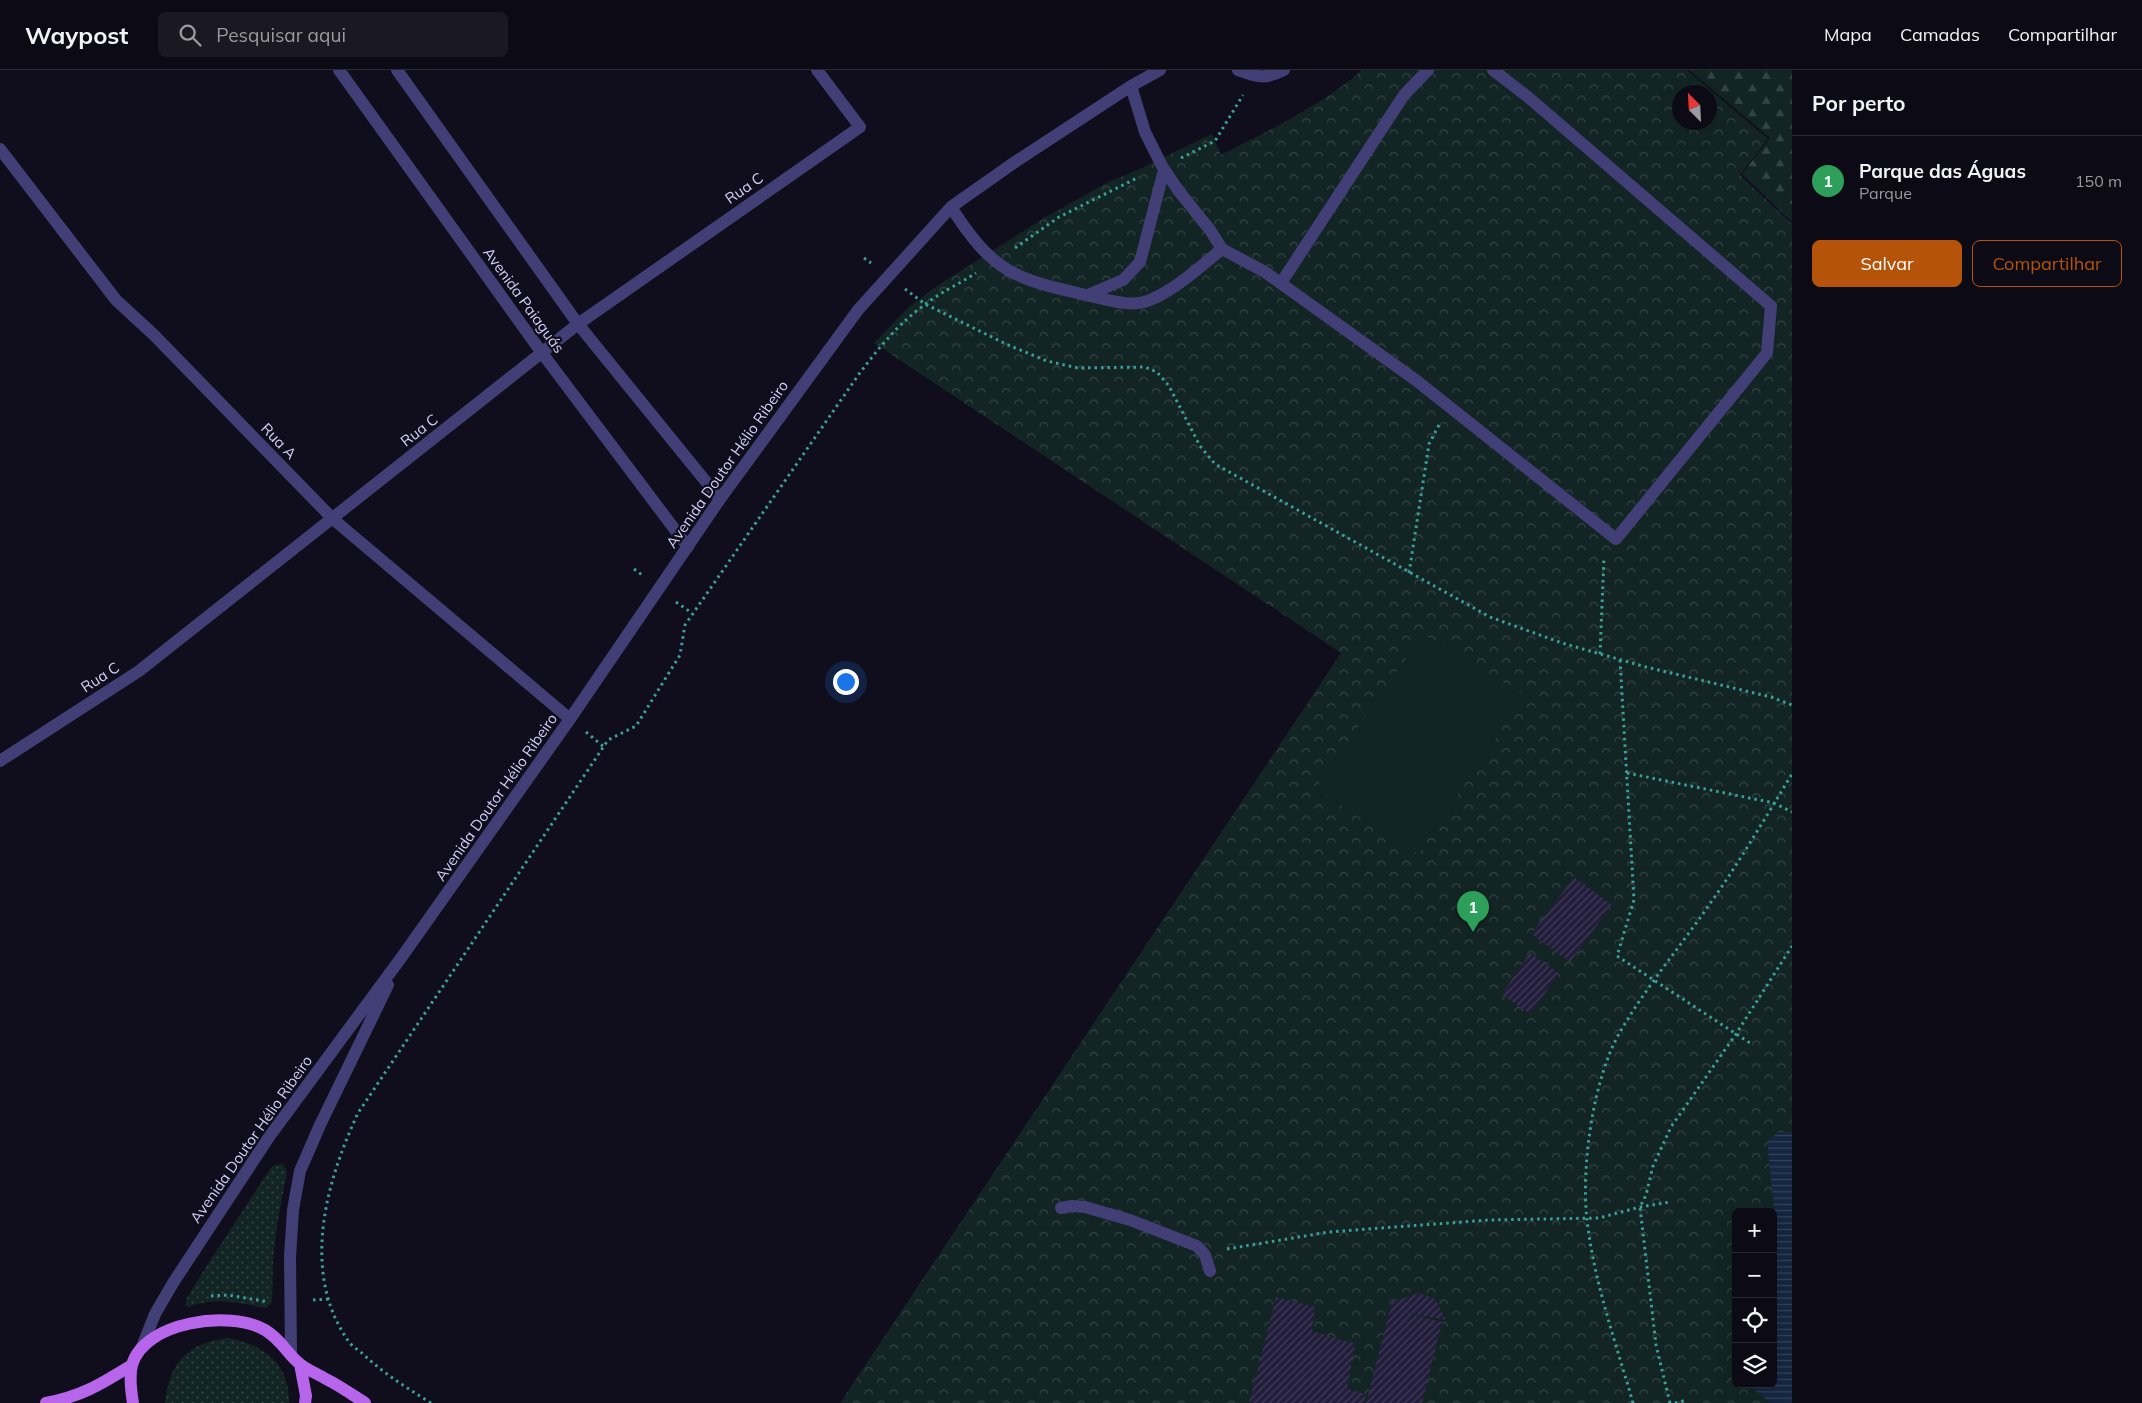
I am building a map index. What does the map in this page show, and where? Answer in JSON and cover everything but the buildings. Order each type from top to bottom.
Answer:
[{"type":"main road","name":"Avenida Doutor Hélio Ribeiro","points":[[133,1403],[131,1388],[132,1365],[142,1347],[161,1332],[188,1324],[243,1322],[264,1329],[282,1342],[300,1364],[365,1403]]},
{"type":"main road","points":[[300,1364],[306,1396],[305,1403]]},
{"type":"main road","name":"Avenida Doutor Hélio Ribeiro","points":[[46,1403],[72,1398],[101,1385],[132,1365]]},
{"type":"street","name":"Avenida Paiaguás","points":[[339,70],[542,353],[688,547]]},
{"type":"street","name":"Avenida Paiaguás","points":[[397,70],[578,324],[720,499]]},
{"type":"street","name":"Rua C","points":[[0,761],[139,671],[578,324],[860,127],[817,70]]},
{"type":"street","name":"Avenida Doutor Hélio Ribeiro","points":[[142,1347],[155,1314],[173,1283],[269,1137],[401,958],[570,720],[720,499],[858,310],[951,207],[1015,162],[1131,86],[1160,70]]},
{"type":"street","points":[[1238,70],[1255,76],[1271,77],[1284,70]]},
{"type":"street","points":[[1281,283],[1404,95],[1428,70]]},
{"type":"street","points":[[1131,86],[1145,132],[1163,168],[1178,190],[1198,213],[1222,250],[1265,272],[1417,380],[1616,539],[1768,353],[1771,306],[1528,97],[1493,70]]},
{"type":"street","name":"Rua A","points":[[0,149],[116,300],[154,336],[333,519],[570,720]]},
{"type":"street","points":[[1088,295],[1123,280],[1140,262],[1163,168]]},
{"type":"street","points":[[951,207],[971,238],[993,261],[1017,276],[1043,286],[1135,304],[1150,300],[1182,281],[1222,250]]},
{"type":"street","name":"Avenida Doutor Hélio Ribeiro","points":[[291,1354],[290,1301],[293,1210],[300,1171],[320,1125],[401,958]]},
{"type":"street","points":[[1061,1208],[1072,1206],[1085,1207],[1130,1220],[1197,1246],[1204,1255],[1210,1272]]},
{"type":"path","points":[[431,1403],[375,1366],[350,1343],[335,1316],[325,1285],[321,1246],[327,1198],[341,1149],[358,1113],[608,740],[636,726],[680,655],[685,624],[884,341],[925,304],[1059,217],[1163,168],[1215,140],[1255,76]]},
{"type":"path","points":[[925,304],[1008,345],[1047,361],[1078,368],[1145,367],[1157,372],[1170,386],[1200,446],[1215,464],[1409,573],[1490,616],[1562,643],[1620,660],[1771,697],[1792,704]]},
{"type":"path","points":[[1409,573],[1429,444],[1439,424],[1454,409]]},
{"type":"path","points":[[1600,654],[1605,530]]},
{"type":"path","points":[[1620,660],[1634,900],[1618,956],[1750,1042]]},
{"type":"path","points":[[1627,773],[1774,803],[1792,812]]},
{"type":"path","points":[[1633,1403],[1599,1284],[1587,1219],[1586,1182],[1591,1125],[1602,1075],[1619,1034],[1654,981],[1710,904],[1792,774]]},
{"type":"path","points":[[1670,1403],[1656,1345],[1640,1207],[1646,1196],[1653,1166],[1671,1126],[1736,1034],[1792,946]]},
{"type":"path","points":[[1239,1246],[1329,1232],[1488,1220],[1599,1218],[1640,1207],[1670,1202]]},
{"type":"path","points":[[173,1283],[195,1298],[228,1294],[272,1302],[329,1298]]},
{"type":"path","points":[[1676,1403],[1687,1400]]},
{"type":"green space","points":[[1362,70],[1687,70],[1705,85],[1672,85],[1672,130],[1717,130],[1717,96],[1768,139],[1740,175],[1792,224],[1792,1403],[840,1403],[1341,653],[874,343],[910,306],[937,286],[1044,218],[1108,182],[1212,134],[1221,155],[1294,117],[1329,95]]},
{"type":"green space","points":[[1689,70],[1792,70],[1792,222],[1742,174],[1770,138],[1717,94],[1717,85],[1707,85]]},
{"type":"green space","points":[[1423,634],[1524,695],[1418,854],[1315,789]]},
{"type":"green space","points":[[283,1164],[287,1172],[277,1225],[273,1261],[272,1302],[266,1308],[218,1301],[189,1307],[185,1305],[187,1298],[202,1273],[272,1166]]},
{"type":"green space","points":[[227,1338],[252,1345],[272,1358],[285,1377],[289,1403],[165,1403],[171,1376],[182,1357],[201,1345]]},
{"type":"water","points":[[1779,1132],[1792,1132],[1792,1403],[1771,1403],[1752,1388],[1777,1388],[1777,1208],[1774,1208],[1768,1140]]},
{"type":"place","name":"Parque das Águas","points":[[1473,932]]}]
